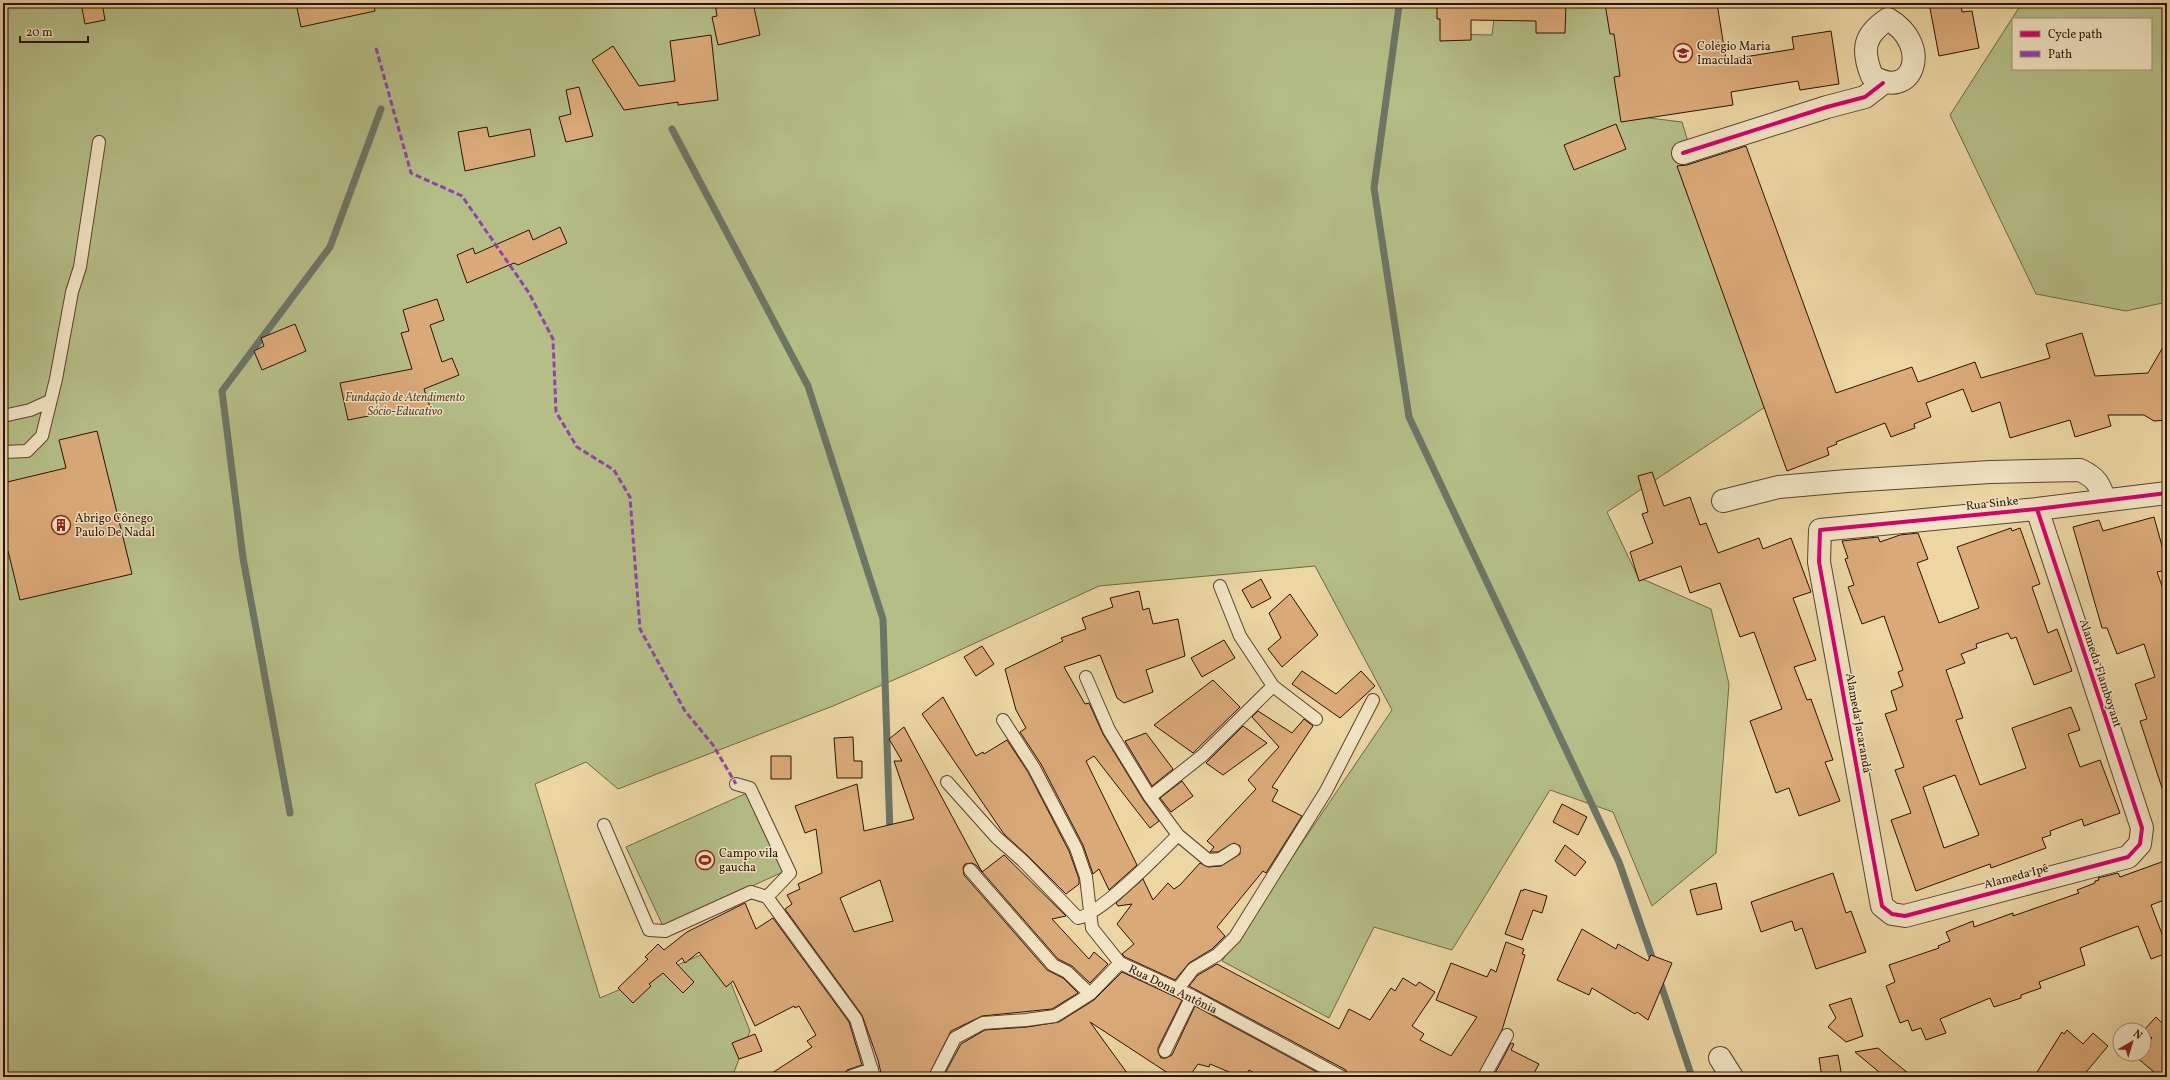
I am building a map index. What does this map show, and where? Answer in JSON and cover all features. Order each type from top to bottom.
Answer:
[{"type":"street","points":[[1886,11],[1906,33],[1913,48],[1915,64],[1906,76],[1895,83],[1883,83],[1872,76],[1868,66],[1866,43],[1886,11]]},
{"type":"street","points":[[1683,153],[1827,107],[1865,97],[1883,83]]},
{"type":"street","points":[[1723,501],[1779,487],[1847,481],[1990,472],[2080,470],[2092,476],[2098,482],[2106,500]]},
{"type":"street","name":"Rua Sinke","points":[[1820,530],[2036,509],[2167,493]]},
{"type":"street","name":"Alameda Flamboyant","points":[[2036,509],[2142,828],[2140,844]]},
{"type":"street","name":"Alameda Jacarandá","points":[[1820,530],[1819,562],[1882,906],[1892,914]]},
{"type":"street","name":"Alameda Ipê","points":[[1892,914],[1905,916],[2128,857],[2140,844]]},
{"type":"street","points":[[1720,1058],[1732,1077]]},
{"type":"lane","points":[[3,452],[27,451],[42,436],[56,379],[72,292],[80,267],[100,142]]},
{"type":"lane","points":[[3,416],[30,410],[50,401]]},
{"type":"lane","points":[[1220,586],[1240,636],[1273,686],[1316,719]]},
{"type":"lane","points":[[1086,677],[1109,730],[1150,797],[1178,836],[1208,860],[1220,859],[1234,850]]},
{"type":"lane","points":[[1150,797],[1203,756],[1273,686]]},
{"type":"lane","points":[[1177,990],[1193,969],[1217,955],[1235,936],[1326,791],[1373,700]]},
{"type":"lane","name":"Rua Dona Antônia","points":[[1002,720],[1034,768],[1076,848],[1086,877],[1092,928],[1120,963],[1192,996],[1342,1077]]},
{"type":"lane","points":[[947,782],[997,838],[1023,861],[1066,908],[1078,918],[1090,913],[1130,882],[1178,836]]},
{"type":"lane","points":[[736,784],[750,788],[790,873],[767,897]]},
{"type":"lane","points":[[604,825],[649,930],[665,931],[751,892],[767,897],[856,1019],[873,1073],[850,1077]]},
{"type":"lane","points":[[970,870],[1053,965],[1067,972],[1090,994]]},
{"type":"lane","points":[[935,1077],[955,1038],[983,1023],[1055,1016],[1090,994],[1120,963]]},
{"type":"lane","points":[[1165,1051],[1192,996]]},
{"type":"lane","points":[[1484,1077],[1507,1035]]},
{"type":"green space","name":"Fundação de Atendimento Sócio-Educativo","points":[[3,3],[1217,3],[1222,5],[1229,3],[1443,3],[1444,34],[1492,35],[1496,3],[1616,3],[1641,117],[1682,122],[1768,405],[1607,512],[1638,577],[1711,609],[1729,684],[1716,853],[1652,906],[1613,812],[1550,790],[1452,950],[1374,927],[1329,1018],[1222,961],[1392,710],[1315,566],[1099,586],[919,669],[833,706],[618,789],[586,762],[535,784],[600,998],[717,948],[750,1031],[732,1077],[3,1077]]},
{"type":"green space","points":[[2022,3],[2167,3],[2167,302],[2126,311],[2036,294],[1950,115],[2012,19],[2012,70],[2152,70],[2152,18],[2012,18]]},
{"type":"green space","name":"Campo vila gaucha","points":[[747,793],[783,872],[663,926],[626,847]]},
{"type":"building","points":[[81,3],[102,3],[105,20],[85,24]]},
{"type":"building","points":[[296,3],[374,3],[375,11],[301,27]]},
{"type":"building","points":[[715,3],[753,3],[760,35],[718,45],[712,17],[717,16]]},
{"type":"building","points":[[1437,3],[1566,3],[1565,33],[1536,33],[1536,21],[1471,20],[1471,40],[1440,41],[1440,19],[1437,19]]},
{"type":"building","name":"Colégio Maria Imaculada","points":[[1717,3],[1726,60],[1794,49],[1792,37],[1831,31],[1839,84],[1800,90],[1798,81],[1731,92],[1733,105],[1621,122],[1614,77],[1620,76],[1614,34],[1610,34],[1605,4]]},
{"type":"building","points":[[1929,3],[1961,3],[1962,12],[1972,11],[1979,48],[1939,56]]},
{"type":"building","points":[[711,35],[718,100],[678,105],[678,102],[624,110],[592,60],[613,46],[639,86],[675,81],[670,41]]},
{"type":"building","points":[[579,87],[593,136],[566,142],[559,117],[571,114],[566,90]]},
{"type":"building","points":[[1616,124],[1626,149],[1574,170],[1564,145]]},
{"type":"building","points":[[487,127],[489,137],[530,129],[535,156],[465,171],[458,132]]},
{"type":"building","points":[[1746,146],[1836,393],[1912,367],[1918,382],[1975,362],[1981,378],[2050,358],[2046,344],[2082,333],[2095,376],[2148,373],[2167,340],[2167,420],[2154,421],[2144,415],[2108,415],[2111,426],[2075,437],[2070,420],[2010,438],[2000,402],[1972,412],[1963,389],[1926,403],[1931,417],[1914,424],[1915,428],[1891,437],[1885,423],[1836,442],[1837,444],[1827,448],[1829,455],[1787,471],[1677,166],[1687,165]]},
{"type":"building","points":[[560,227],[567,243],[518,265],[514,263],[467,283],[457,255],[473,248],[475,254],[529,230],[533,240]]},
{"type":"building","points":[[437,299],[444,320],[430,325],[442,362],[452,358],[459,375],[424,389],[430,407],[410,413],[409,408],[348,420],[340,383],[412,369],[401,333],[409,331],[403,310]]},
{"type":"building","points":[[295,324],[306,351],[262,370],[254,351],[264,346],[261,338]]},
{"type":"building","name":"Abrigo Cônego Paulo De Nadal","points":[[97,431],[132,574],[20,600],[8,551],[3,552],[3,483],[66,468],[59,440]]},
{"type":"building","points":[[1652,472],[1664,506],[1690,497],[1700,525],[1706,523],[1718,553],[1759,538],[1763,549],[1791,538],[1811,592],[1793,598],[1816,660],[1794,667],[1807,700],[1811,699],[1833,760],[1825,762],[1840,801],[1799,816],[1789,788],[1776,793],[1750,721],[1782,709],[1754,632],[1740,637],[1720,583],[1690,593],[1681,566],[1639,581],[1630,552],[1653,543],[1642,514],[1648,512],[1638,476]]},
{"type":"building","points":[[2154,517],[2167,564],[2167,570],[2157,572],[2167,600],[2167,793],[2164,794],[2140,721],[2147,719],[2135,684],[2155,677],[2144,644],[2117,654],[2107,628],[2102,628],[2073,527],[2099,520],[2103,531]]},
{"type":"building","points":[[2011,528],[2012,531],[2020,528],[2040,584],[2032,587],[2048,633],[2057,629],[2072,671],[2034,685],[2016,637],[2011,639],[2008,633],[1976,644],[1977,648],[1961,654],[1965,663],[1946,670],[1963,718],[1956,720],[1980,785],[2026,768],[2012,728],[2071,707],[2080,730],[2068,734],[2080,767],[2100,760],[2120,813],[2084,826],[2082,819],[2050,831],[2051,835],[2042,838],[2046,848],[1991,868],[1990,864],[1916,891],[1891,820],[1911,813],[1895,770],[1904,767],[1885,714],[1897,710],[1891,691],[1903,686],[1898,672],[1903,670],[1884,616],[1862,624],[1848,587],[1854,585],[1845,559],[1848,558],[1842,541],[1878,537],[1880,542],[1900,535],[1918,533],[1928,559],[1917,563],[1939,623],[1979,608],[1957,547]],"holes":[[[1955,775],[1979,835],[1944,848],[1923,787]]]},
{"type":"building","points":[[1261,579],[1271,598],[1252,608],[1242,590]]},
{"type":"building","points":[[1139,591],[1143,610],[1149,608],[1153,624],[1178,619],[1185,656],[1146,670],[1153,692],[1124,703],[1117,698],[1100,655],[1064,667],[1085,704],[1089,703],[1103,734],[1144,801],[1159,821],[1150,828],[1094,756],[1086,761],[1137,865],[1109,890],[1099,869],[1093,874],[1083,845],[1041,764],[1020,732],[1026,728],[1016,710],[1005,669],[1063,641],[1061,638],[1086,629],[1082,618],[1113,607],[1110,598]]},
{"type":"building","points":[[1290,594],[1318,635],[1282,667],[1268,649],[1281,638],[1269,613]]},
{"type":"building","points":[[1224,640],[1235,658],[1202,677],[1191,658]]},
{"type":"building","points":[[982,646],[994,664],[976,676],[964,657]]},
{"type":"building","points":[[1302,671],[1336,694],[1361,671],[1375,686],[1340,718],[1292,684]]},
{"type":"building","points":[[1213,680],[1240,707],[1193,753],[1154,725]]},
{"type":"building","points":[[943,697],[976,756],[983,752],[984,754],[1007,740],[1028,772],[1069,851],[1079,879],[1079,884],[1066,894],[1004,834],[922,714]]},
{"type":"building","points":[[1258,711],[1292,733],[1304,719],[1313,726],[1272,787],[1278,790],[1272,801],[1302,816],[1266,873],[1263,871],[1217,927],[1225,936],[1212,949],[1189,963],[1175,980],[1125,957],[1122,954],[1134,944],[1117,924],[1132,904],[1118,906],[1116,903],[1143,879],[1153,900],[1168,883],[1174,889],[1180,885],[1200,863],[1208,867],[1221,866],[1240,854],[1240,846],[1234,843],[1218,852],[1210,852],[1214,847],[1207,841],[1256,789],[1248,780],[1279,747],[1252,717]]},
{"type":"building","points":[[1243,726],[1267,743],[1223,775],[1206,763]]},
{"type":"building","points":[[904,727],[982,872],[972,863],[965,864],[963,868],[964,875],[1047,970],[1063,978],[1078,993],[1052,1009],[982,1016],[951,1031],[928,1077],[882,1077],[878,1060],[862,1015],[785,909],[792,904],[787,895],[800,889],[798,884],[822,873],[816,829],[805,833],[795,806],[857,784],[864,831],[914,819],[894,761],[902,761],[889,739]],"holes":[[[880,880],[893,921],[854,932],[840,898]]]},
{"type":"building","points":[[1146,733],[1173,769],[1152,786],[1125,741]]},
{"type":"building","points":[[853,737],[854,761],[862,761],[862,778],[837,778],[834,738]]},
{"type":"building","points":[[771,756],[791,756],[791,779],[771,779]]},
{"type":"building","points":[[1182,781],[1193,796],[1171,812],[1160,798]]},
{"type":"building","points":[[1562,804],[1587,817],[1578,835],[1553,822]]},
{"type":"building","points":[[1565,845],[1586,862],[1575,876],[1555,861]]},
{"type":"building","points":[[1004,855],[1066,916],[1052,919],[1089,959],[1094,952],[1108,964],[1090,983],[1072,966],[1058,959],[982,872]]},
{"type":"building","points":[[2167,860],[2167,899],[2151,905],[2167,947],[2167,953],[2151,959],[2138,926],[2080,948],[2085,965],[2039,982],[2041,988],[2021,995],[2021,998],[1994,1007],[1990,998],[1940,1019],[1946,1033],[1926,1040],[1921,1028],[1912,1031],[1908,1020],[1900,1023],[1886,986],[1895,982],[1889,965],[1939,948],[1938,946],[1950,941],[1946,932],[1973,921],[1974,927],[2013,913],[2013,916],[2079,893],[2077,890],[2095,883],[2095,881],[2099,880],[2098,878],[2118,873],[2120,877]]},
{"type":"building","points":[[1833,873],[1846,913],[1851,911],[1866,952],[1816,969],[1802,928],[1795,931],[1792,921],[1761,932],[1751,902]]},
{"type":"building","points":[[1716,883],[1722,909],[1697,915],[1690,890]]},
{"type":"building","points":[[1524,889],[1547,896],[1542,913],[1533,910],[1522,940],[1505,934],[1521,890],[1523,891]]},
{"type":"building","points":[[745,903],[756,929],[773,918],[849,1022],[862,1065],[847,1070],[843,1076],[836,1077],[766,1077],[812,1047],[807,1041],[816,1035],[799,1006],[795,1008],[794,1006],[755,1026],[733,981],[726,987],[699,952],[685,963],[682,958],[676,963],[694,982],[683,993],[663,973],[649,984],[651,986],[633,1003],[618,988],[648,959],[645,957],[658,944],[664,950],[687,932]]},
{"type":"building","points":[[1582,929],[1616,949],[1618,944],[1648,961],[1651,955],[1672,963],[1648,1020],[1637,1012],[1635,1014],[1592,988],[1589,995],[1557,980]]},
{"type":"building","points":[[1506,942],[1524,949],[1522,954],[1525,955],[1502,1030],[1477,1077],[1349,1077],[1346,1070],[1189,986],[1198,975],[1217,964],[1339,1029],[1349,1009],[1370,1020],[1391,988],[1395,991],[1403,978],[1416,986],[1419,982],[1435,992],[1412,1026],[1424,1034],[1420,1040],[1451,1056],[1477,1017],[1436,1000],[1451,963],[1487,977],[1491,969],[1496,972]]},
{"type":"building","points":[[1122,972],[1182,1000],[1158,1048],[1161,1058],[1166,1058],[1172,1055],[1195,1006],[1326,1077],[1261,1077],[1249,1070],[1245,1077],[1241,1077],[1210,1064],[1209,1067],[1198,1064],[1189,1077],[1174,1077],[1090,1022],[1130,1077],[943,1077],[961,1044],[985,1030],[1027,1027],[1059,1022],[1094,1000]]},
{"type":"building","points":[[1851,998],[1863,1036],[1846,1042],[1828,1027],[1836,1018],[1829,1005]]},
{"type":"building","points":[[2156,1017],[2164,1025],[2167,1022],[2167,1077],[2160,1077],[2142,1062],[2152,1062],[2151,1022]]},
{"type":"building","points":[[2067,1030],[2083,1044],[2093,1033],[2108,1046],[2082,1077],[2034,1077],[2062,1032],[2064,1034]]},
{"type":"building","points":[[755,1034],[762,1051],[739,1059],[732,1043]]},
{"type":"building","points":[[1511,1043],[1514,1044],[1511,1050],[1539,1064],[1532,1077],[1493,1077]]},
{"type":"building","points":[[1878,1048],[1913,1077],[1885,1077],[1855,1052]]},
{"type":"building","points":[[1838,1055],[1842,1077],[1822,1077],[1819,1058]]},
{"type":"waterway","points":[[1399,6],[1374,188],[1409,417],[1619,862],[1654,963]]},
{"type":"waterway","points":[[290,813],[243,558],[222,391],[330,247],[381,109]]},
{"type":"waterway","points":[[672,129],[808,386],[883,619],[890,834]]},
{"type":"waterway","points":[[1659,979],[1692,1077]]},
{"type":"marked path","points":[[376,48],[411,173],[462,196],[529,293],[553,339],[556,412],[577,447],[614,470],[630,497],[640,629],[685,711],[713,745],[736,784]]},
{"type":"cycle path","points":[[1683,153],[1827,107],[1865,97],[1883,83]]},
{"type":"cycle path","points":[[2037,509],[2142,828],[2140,844],[2128,857],[1905,916],[1892,914],[1882,906],[1819,562],[1820,530],[2037,509],[2167,493]]},
{"type":"place","name":"Colégio Maria Imaculada","points":[[1683,53]]},
{"type":"place","name":"Abrigo Cônego Paulo De Nadal","points":[[61,525]]},
{"type":"place","name":"Campo vila gaucha","points":[[705,860]]}]
